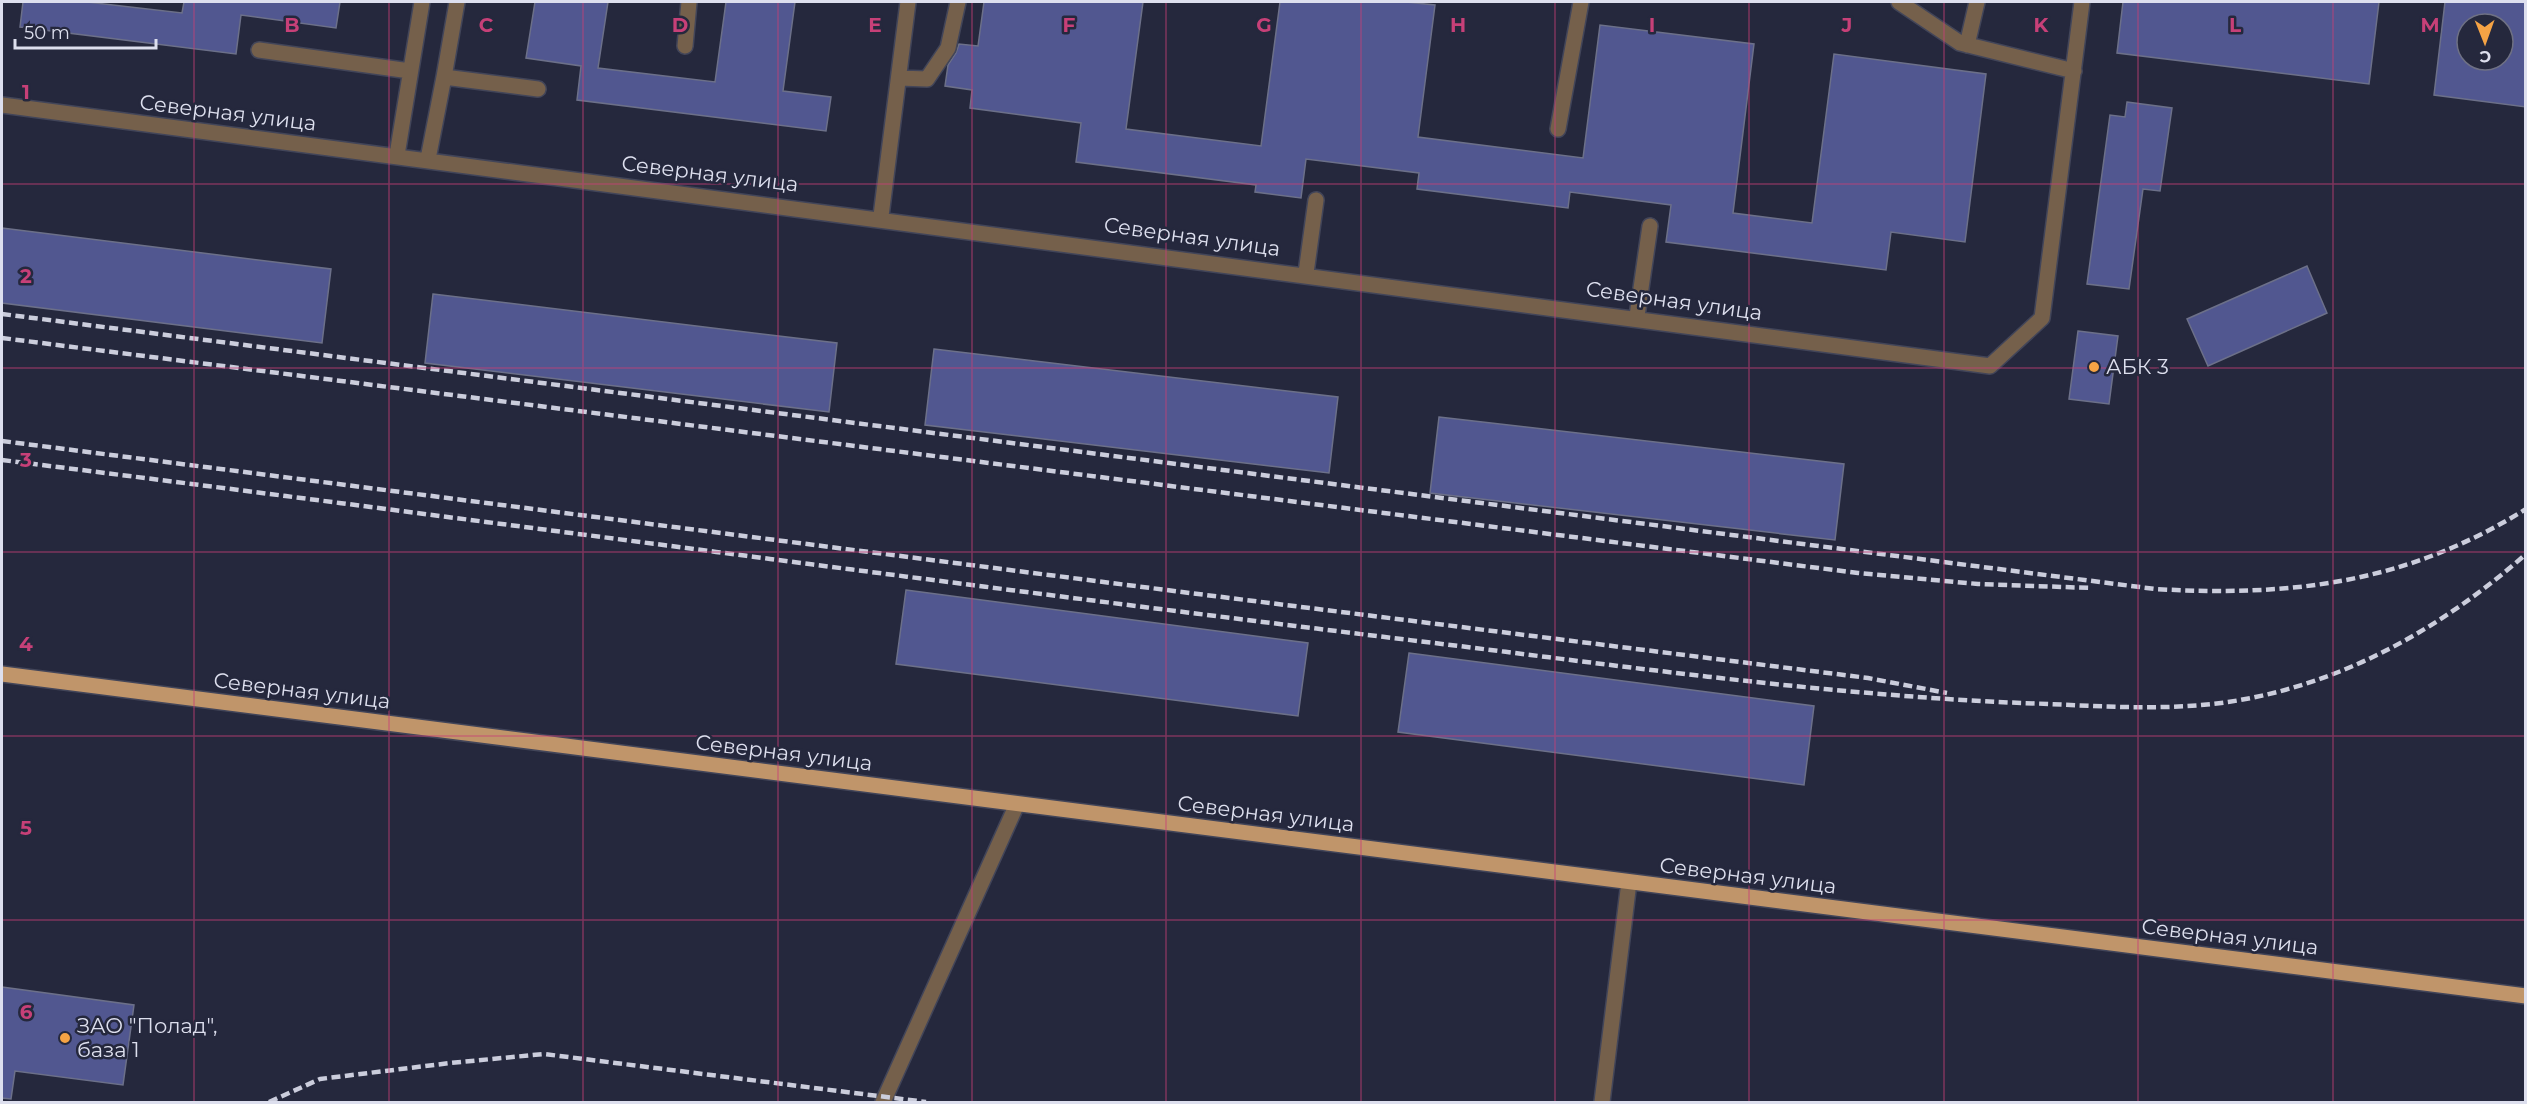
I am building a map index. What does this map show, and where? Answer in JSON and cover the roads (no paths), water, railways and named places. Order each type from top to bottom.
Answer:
[{"type":"main road","name":"Северная улица","points":[[2,674],[2526,996]]},
{"type":"street","points":[[397,155],[422,2]]},
{"type":"street","points":[[428,159],[458,2]]},
{"type":"street","points":[[685,46],[689,2]]},
{"type":"street","points":[[881,216],[908,2]]},
{"type":"street","points":[[899,78],[927,79],[948,48],[958,2]]},
{"type":"street","points":[[1558,129],[1581,2]]},
{"type":"street","points":[[1899,2],[1960,43],[2074,71]]},
{"type":"street","points":[[1967,45],[1977,2]]},
{"type":"street","name":"Северная улица","points":[[2,105],[881,216],[1637,316],[1990,366],[2042,318],[2082,2]]},
{"type":"street","points":[[260,50],[410,71]]},
{"type":"street","points":[[444,77],[538,89]]},
{"type":"street","points":[[1306,273],[1316,200]]},
{"type":"street","points":[[1637,316],[1650,226]]},
{"type":"street","points":[[883,1102],[1017,804]]},
{"type":"street","points":[[1602,1102],[1629,882]]},
{"type":"railway","points":[[2,314],[2155,589],[2254,590],[2301,587],[2347,580],[2392,569],[2437,554],[2482,534],[2526,509]]},
{"type":"railway","points":[[2,338],[1858,573],[1978,584],[2092,588]]},
{"type":"railway","points":[[2,441],[1868,678],[1947,693]]},
{"type":"railway","points":[[2,460],[1674,673],[1882,694],[2099,706],[2202,705],[2270,694],[2310,682],[2388,650],[2424,629],[2459,606],[2526,554]]},
{"type":"railway","points":[[269,1102],[320,1079],[544,1054],[926,1102]]},
{"type":"place","name":"АБК 3","points":[[2094,367]]},
{"type":"place","name":"ЗАО \"Полад\", база 1","points":[[65,1038]]}]
